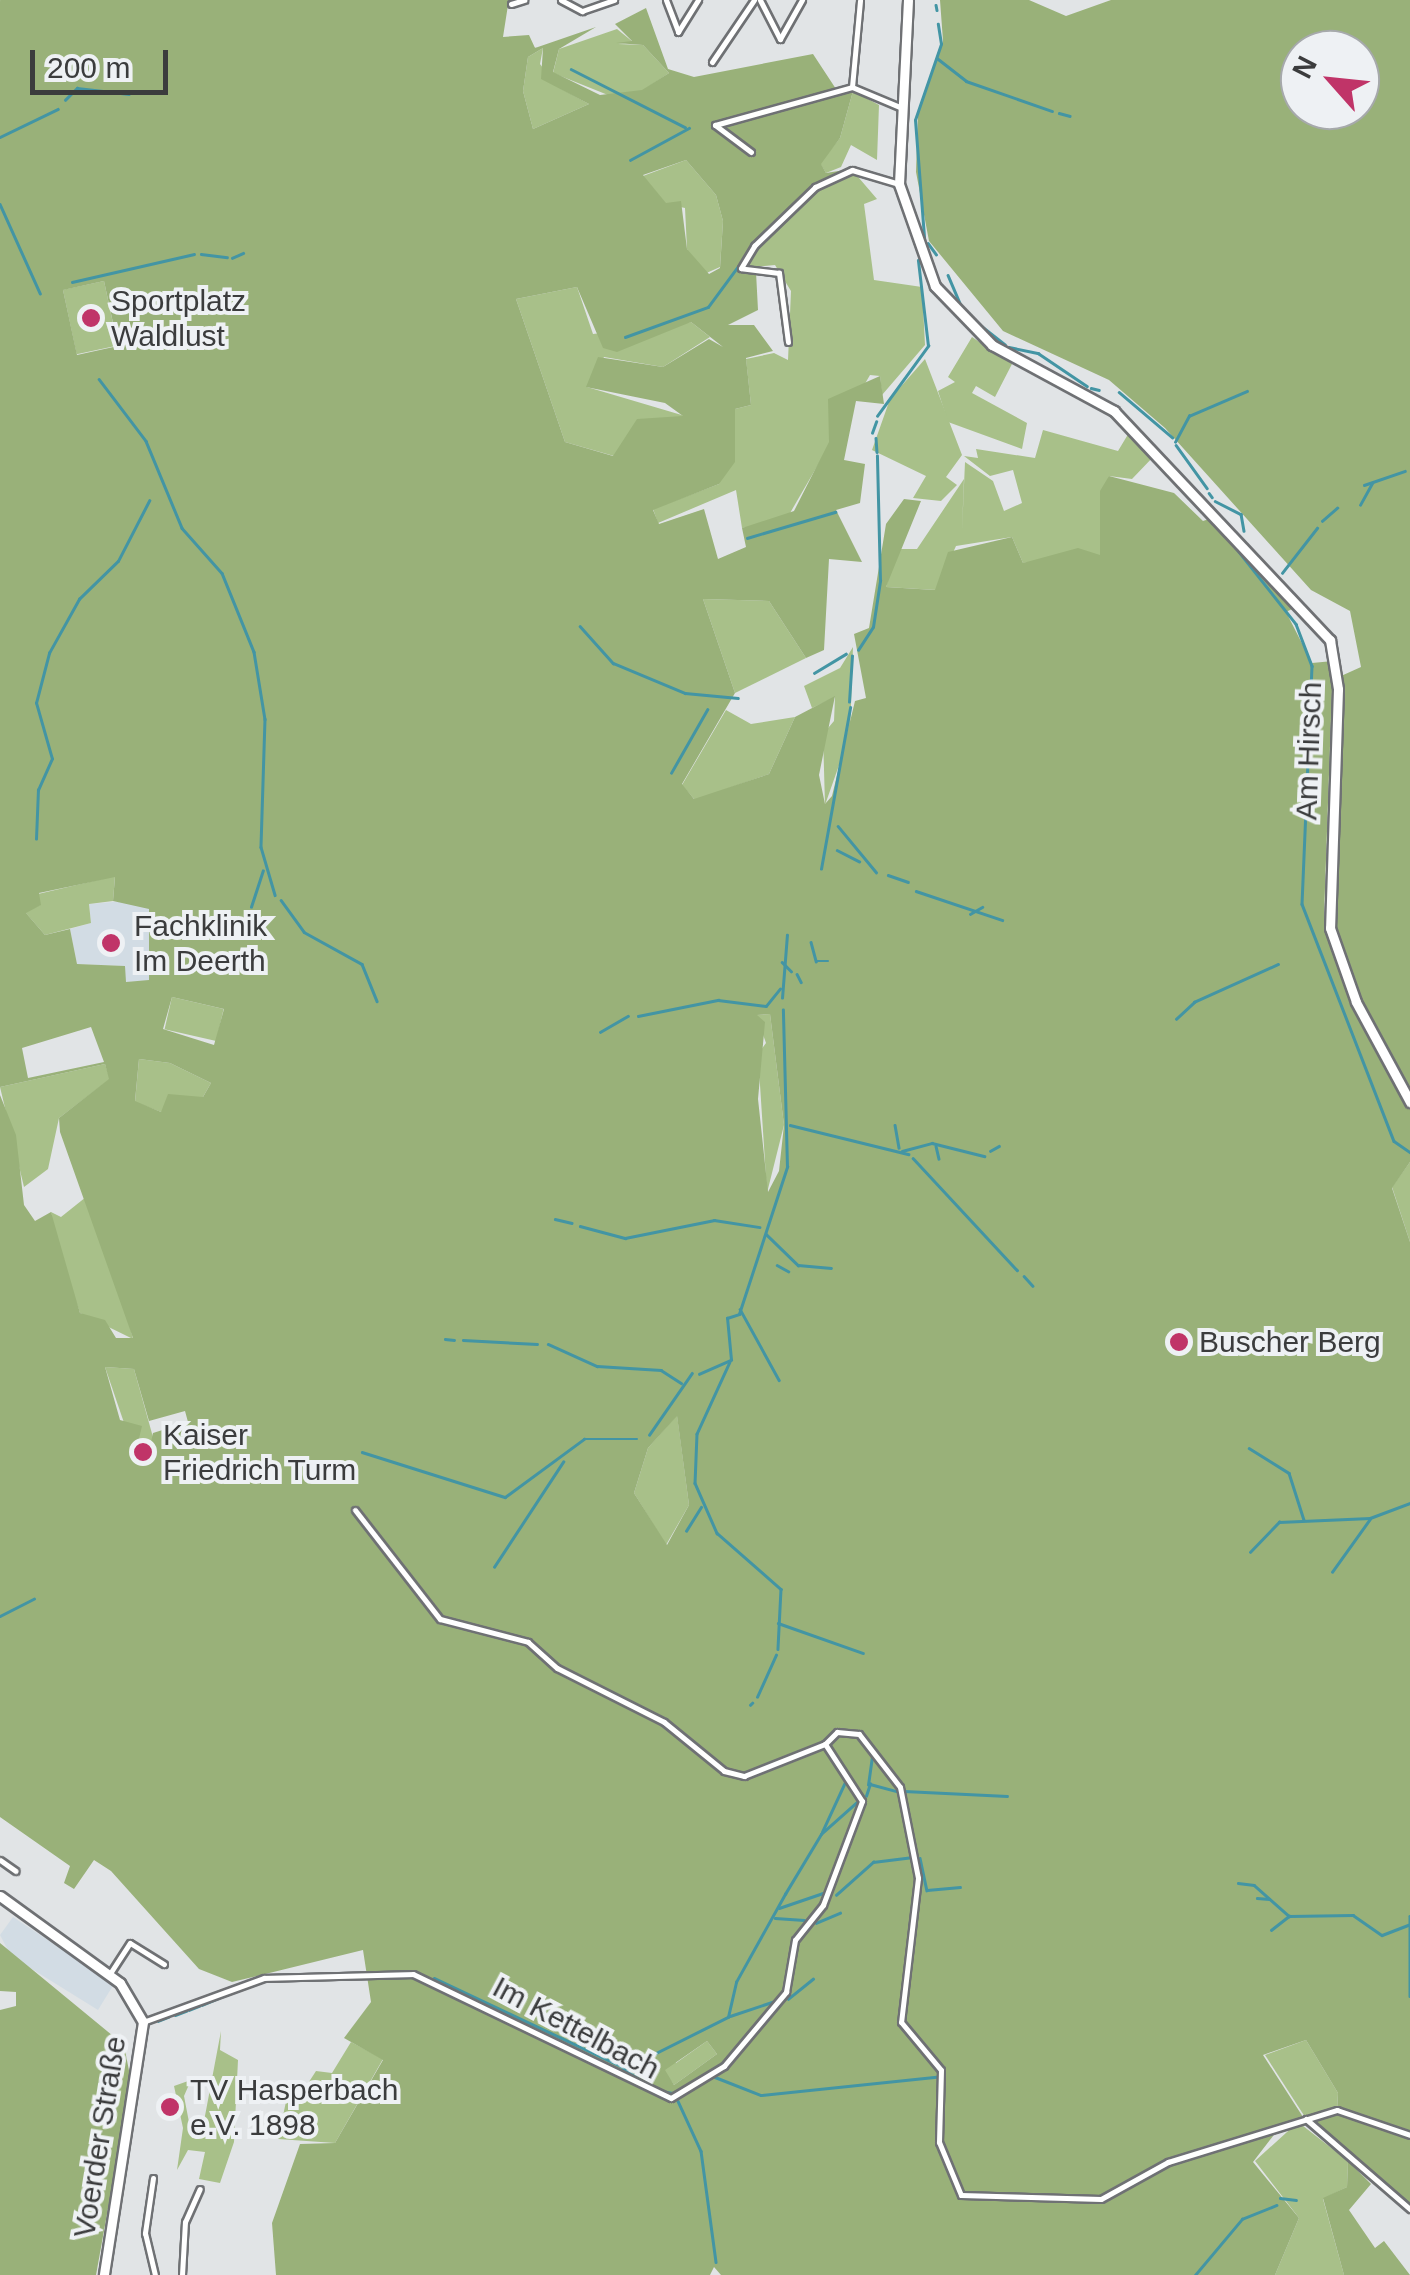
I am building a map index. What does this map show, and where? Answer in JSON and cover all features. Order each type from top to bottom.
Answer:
[{"type":"main road","points":[[899,184],[908,0]]},
{"type":"main road","name":"Am Hirsch","points":[[899,184],[926,268],[962,319],[1003,352],[1114,410],[1319,622],[1337,668],[1328,887],[1346,980],[1410,1102]]},
{"type":"main road","name":"Voerder Straße","points":[[0,1896],[109,1975],[142,2022],[104,2275]]},
{"type":"street","points":[[511,4],[524,0]]},
{"type":"street","points":[[561,0],[582,11],[614,0]]},
{"type":"street","points":[[666,0],[678,32],[698,0]]},
{"type":"street","points":[[712,62],[757,0],[782,39],[802,0]]},
{"type":"street","points":[[852,87],[860,0]]},
{"type":"street","points":[[751,152],[715,125],[852,87],[902,108]]},
{"type":"street","points":[[788,342],[779,273],[742,268],[754,246],[814,187],[852,170],[899,184]]},
{"type":"street","points":[[354,1510],[440,1619],[528,1642],[557,1668],[664,1722],[724,1772],[744,1776],[824,1744],[837,1732],[858,1734],[900,1787],[918,1878],[901,2022],[941,2070],[939,2142],[961,2194],[1101,2199],[1168,2162],[1306,2118],[1354,2112],[1410,2134]]},
{"type":"street","name":"Im Kettelbach","points":[[142,2022],[264,1978],[414,1974],[670,2098],[724,2066],[786,1992],[794,1940],[823,1905],[862,1801],[824,1744]]},
{"type":"street","points":[[0,1860],[16,1871]]},
{"type":"street","points":[[109,1975],[130,1943],[164,1964]]},
{"type":"street","points":[[1306,2118],[1410,2209]]},
{"type":"street","points":[[154,2178],[145,2233],[155,2275]]},
{"type":"street","points":[[182,2275],[185,2222],[200,2189]]},
{"type":"shaded area","name":"Fachklinik Im Deerth","points":[[137,900],[149,909],[149,981],[125,982],[124,966],[77,964],[70,929],[91,923],[89,904]]},
{"type":"shaded area","points":[[13,1917],[114,1984],[98,2010],[11,1956],[0,1935]]},
{"type":"green space","points":[[0,0],[521,0],[508,5],[503,37],[529,35],[535,48],[596,27],[559,49],[553,72],[600,95],[642,90],[669,73],[643,45],[616,43],[632,41],[615,24],[646,8],[668,69],[694,77],[813,54],[836,89],[853,91],[840,138],[821,164],[826,173],[851,169],[781,214],[740,265],[756,272],[758,310],[728,325],[754,325],[773,351],[746,358],[751,405],[735,409],[735,462],[719,484],[653,510],[659,524],[704,509],[718,559],[746,547],[742,528],[794,511],[829,442],[828,399],[880,376],[884,404],[856,401],[844,460],[865,464],[860,503],[836,510],[862,562],[829,559],[824,650],[806,658],[769,601],[703,599],[735,693],[682,784],[694,799],[769,774],[795,717],[835,696],[819,775],[825,804],[832,796],[855,701],[866,698],[854,634],[869,628],[886,524],[904,499],[921,501],[886,587],[935,590],[948,552],[1012,537],[1023,563],[1078,548],[1100,555],[1100,491],[1109,476],[1174,493],[1203,521],[1215,517],[1300,605],[1286,612],[1312,663],[1333,661],[1324,916],[1348,995],[1410,1110],[1410,1162],[1392,1188],[1410,1242],[1410,2207],[1311,2121],[1337,2111],[1338,2093],[1306,2040],[1263,2055],[1303,2117],[1283,2123],[1253,2162],[1299,2218],[1275,2275],[721,2275],[714,2267],[710,2275],[276,2275],[272,2223],[300,2144],[335,2143],[383,2060],[344,2038],[371,2002],[363,1950],[232,1982],[199,1969],[111,1871],[94,1860],[74,1889],[64,1883],[70,1866],[0,1817],[0,1095],[16,1135],[24,1205],[35,1221],[51,1212],[80,1313],[105,1320],[116,1338],[133,1338],[60,1132],[59,1118],[109,1079],[105,1064],[0,1087]],"holes":[[[543,48],[541,79],[589,104],[533,129],[523,91],[528,57]],[[686,160],[716,195],[723,221],[720,268],[709,274],[687,249],[681,201],[666,203],[643,175]],[[104,281],[118,346],[77,355],[63,290]],[[577,287],[603,348],[617,352],[691,322],[723,347],[709,339],[663,367],[598,357],[586,387],[665,403],[683,416],[637,419],[613,456],[565,442],[516,299]],[[115,877],[113,901],[149,909],[149,980],[126,982],[125,966],[77,964],[70,929],[45,935],[26,913],[41,905],[39,893]],[[172,997],[224,1009],[214,1045],[163,1029]],[[770,1014],[784,1125],[779,1171],[768,1192],[758,1099],[765,1022],[757,1015]],[[91,1027],[104,1062],[28,1078],[22,1048]],[[139,1059],[170,1063],[211,1083],[203,1097],[168,1094],[161,1112],[135,1101]],[[105,1367],[134,1369],[149,1421],[185,1411],[188,1422],[153,1433],[147,1460],[135,1455],[142,1426],[120,1420]],[[677,1416],[689,1505],[667,1545],[634,1493],[648,1448]],[[707,2041],[717,2054],[674,2085],[665,2070]]]},
{"type":"green space","points":[[940,0],[1029,0],[1066,16],[1111,0],[1410,0],[1410,1096],[1361,1008],[1331,916],[1341,676],[1361,667],[1350,611],[1311,590],[1165,428],[1109,380],[1003,331],[929,241],[916,172],[918,111],[943,41]]},
{"type":"green space","points":[[617,29],[633,42],[618,44],[643,45],[669,73],[642,91],[608,95],[553,73],[559,49]]},
{"type":"green space","points":[[543,48],[540,64],[556,86],[589,104],[533,129],[523,91],[528,57]]},
{"type":"green space","points":[[853,91],[879,105],[877,160],[851,145],[841,167],[826,173],[820,163],[840,138]]},
{"type":"green space","points":[[686,160],[716,195],[723,221],[720,267],[702,275],[687,249],[685,208],[666,204],[643,176]]},
{"type":"green space","points":[[853,171],[877,199],[864,204],[874,280],[922,287],[925,345],[882,395],[880,376],[870,375],[786,520],[742,528],[736,490],[658,523],[653,509],[719,484],[735,409],[751,405],[746,359],[774,353],[788,360],[791,291],[775,265],[743,268],[753,249],[815,188]]},
{"type":"green space","name":"Sportplatz Waldlust","points":[[104,281],[118,346],[77,354],[63,290]]},
{"type":"green space","points":[[577,287],[593,334],[691,322],[710,337],[663,367],[604,357],[587,387],[685,416],[614,456],[565,442],[516,299]]},
{"type":"green space","points":[[972,337],[1012,364],[995,397],[976,386],[972,393],[1027,423],[1022,449],[948,422],[938,391],[955,382],[948,377]]},
{"type":"green space","points":[[925,359],[962,455],[946,477],[957,485],[941,501],[913,498],[926,476],[872,450],[890,399]]},
{"type":"green space","points":[[1043,430],[1118,451],[1130,431],[1155,455],[1132,479],[1109,476],[1100,555],[1023,563],[1012,537],[956,546],[936,590],[886,587],[897,549],[917,549],[964,479],[962,531],[965,462],[993,481],[1004,511],[1022,503],[1013,470],[990,476],[964,456],[978,458],[976,449],[1035,458]]},
{"type":"green space","points":[[703,599],[769,601],[806,658],[735,693]]},
{"type":"green space","points":[[853,647],[850,734],[825,805],[823,734],[834,721],[835,697],[812,708],[804,686],[840,668]]},
{"type":"green space","points":[[726,710],[751,724],[795,717],[769,774],[695,800],[682,785]]},
{"type":"green space","points":[[115,876],[113,901],[89,904],[91,923],[45,935],[25,912],[40,905],[38,894]]},
{"type":"green space","points":[[172,997],[224,1009],[216,1041],[165,1029]]},
{"type":"green space","points":[[770,1014],[784,1125],[767,1193],[758,1054],[766,1043],[756,1015]]},
{"type":"green space","points":[[139,1059],[170,1063],[211,1083],[203,1097],[161,1112],[135,1102]]},
{"type":"green space","points":[[105,1064],[110,1079],[59,1118],[48,1169],[24,1187],[0,1087]]},
{"type":"green space","points":[[1410,1162],[1410,1242],[1392,1187]]},
{"type":"green space","points":[[86,1197],[124,1302],[133,1339],[80,1313],[55,1241],[51,1212],[61,1217]]},
{"type":"green space","points":[[105,1367],[134,1369],[156,1448],[147,1460],[135,1455]]},
{"type":"green space","points":[[677,1415],[689,1505],[666,1545],[634,1493],[648,1448]]},
{"type":"green space","points":[[0,1943],[124,2045],[131,2081],[96,2275],[0,2275],[0,2010],[16,2006],[16,1992],[0,1991]]},
{"type":"green space","points":[[221,2031],[220,2050],[238,2060],[234,2142],[220,2183],[199,2179],[205,2152],[188,2150],[177,2170],[183,2128],[174,2086],[191,2080],[184,2096],[192,2138],[201,2137]]},
{"type":"green space","points":[[1306,2040],[1338,2093],[1337,2109],[1305,2117],[1265,2055]]},
{"type":"green space","points":[[707,2041],[717,2054],[674,2085],[653,2056],[667,2048],[676,2063]]},
{"type":"green space","points":[[351,2042],[383,2059],[335,2143],[278,2139],[290,2083],[305,2088],[316,2071],[332,2073]]},
{"type":"green space","points":[[1298,2122],[1348,2161],[1347,2187],[1323,2199],[1344,2275],[1275,2275],[1299,2218],[1255,2161]]},
{"type":"green space","points":[[1348,2161],[1371,2184],[1349,2210],[1375,2248],[1384,2241],[1410,2275],[1344,2275],[1323,2198],[1347,2187]]},
{"type":"waterway","points":[[936,5],[937,10]]},
{"type":"waterway","points":[[925,250],[915,120],[941,44],[938,24]]},
{"type":"waterway","points":[[937,58],[966,81],[1052,111]]},
{"type":"waterway","points":[[571,69],[685,127]]},
{"type":"waterway","points":[[65,100],[77,88],[129,94]]},
{"type":"waterway","points":[[0,137],[58,109]]},
{"type":"waterway","points":[[1059,113],[1070,116]]},
{"type":"waterway","points":[[630,160],[689,128]]},
{"type":"waterway","points":[[0,204],[40,293]]},
{"type":"waterway","points":[[928,243],[936,254]]},
{"type":"waterway","points":[[232,258],[243,253]]},
{"type":"waterway","points":[[72,282],[194,254]]},
{"type":"waterway","points":[[201,254],[227,257]]},
{"type":"waterway","points":[[877,416],[928,346],[918,261]]},
{"type":"waterway","points":[[625,337],[708,307],[739,265]]},
{"type":"waterway","points":[[948,275],[962,308]]},
{"type":"waterway","points":[[979,324],[1005,344]]},
{"type":"waterway","points":[[1009,347],[1038,353],[1087,386]]},
{"type":"waterway","points":[[99,379],[146,441],[182,528],[222,573],[254,652],[265,719],[261,847],[275,895]]},
{"type":"waterway","points":[[1091,388],[1099,390]]},
{"type":"waterway","points":[[1175,442],[1189,416],[1247,391]]},
{"type":"waterway","points":[[1119,392],[1172,437]]},
{"type":"waterway","points":[[872,433],[876,422]]},
{"type":"waterway","points":[[876,438],[877,452]]},
{"type":"waterway","points":[[1176,445],[1207,488]]},
{"type":"waterway","points":[[858,650],[873,627],[880,581],[877,456]]},
{"type":"waterway","points":[[1364,485],[1405,471]]},
{"type":"waterway","points":[[1360,505],[1372,483]]},
{"type":"waterway","points":[[1209,493],[1212,497]]},
{"type":"waterway","points":[[36,839],[38,790],[52,759],[36,703],[49,653],[79,599],[118,561],[149,501]]},
{"type":"waterway","points":[[1215,501],[1241,514],[1244,531]]},
{"type":"waterway","points":[[1322,521],[1337,508]]},
{"type":"waterway","points":[[747,538],[835,512]]},
{"type":"waterway","points":[[1282,573],[1317,528]]},
{"type":"waterway","points":[[1236,548],[1296,624],[1312,666],[1302,904],[1394,1141],[1410,1152]]},
{"type":"waterway","points":[[580,626],[613,663],[685,693],[738,698]]},
{"type":"waterway","points":[[814,673],[846,654]]},
{"type":"waterway","points":[[849,702],[852,656]]},
{"type":"waterway","points":[[821,869],[850,708]]},
{"type":"waterway","points":[[671,773],[707,710]]},
{"type":"waterway","points":[[838,826],[876,872]]},
{"type":"waterway","points":[[837,850],[859,861]]},
{"type":"waterway","points":[[251,907],[263,871]]},
{"type":"waterway","points":[[888,875],[908,882]]},
{"type":"waterway","points":[[916,891],[1002,920]]},
{"type":"waterway","points":[[281,900],[304,932],[362,964],[377,1001]]},
{"type":"waterway","points":[[970,914],[982,907]]},
{"type":"waterway","points":[[782,998],[787,935]]},
{"type":"waterway","points":[[811,942],[816,961],[828,961]]},
{"type":"waterway","points":[[782,962],[791,971]]},
{"type":"waterway","points":[[1176,1019],[1194,1002],[1278,964]]},
{"type":"waterway","points":[[797,974],[801,982]]},
{"type":"waterway","points":[[638,1016],[718,1000],[766,1006],[780,989]]},
{"type":"waterway","points":[[699,1374],[731,1360],[727,1318],[739,1314],[787,1167],[783,1010]]},
{"type":"waterway","points":[[600,1032],[628,1016]]},
{"type":"waterway","points":[[790,1125],[908,1154]]},
{"type":"waterway","points":[[895,1125],[899,1148]]},
{"type":"waterway","points":[[902,1151],[932,1143],[984,1156]]},
{"type":"waterway","points":[[936,1146],[939,1159]]},
{"type":"waterway","points":[[990,1151],[999,1146]]},
{"type":"waterway","points":[[913,1158],[1017,1270]]},
{"type":"waterway","points":[[555,1219],[572,1223]]},
{"type":"waterway","points":[[580,1226],[625,1238],[714,1220],[759,1227]]},
{"type":"waterway","points":[[766,1234],[798,1265],[831,1268]]},
{"type":"waterway","points":[[777,1265],[788,1271]]},
{"type":"waterway","points":[[1024,1276],[1033,1286]]},
{"type":"waterway","points":[[740,1309],[779,1380]]},
{"type":"waterway","points":[[445,1339],[454,1340]]},
{"type":"waterway","points":[[463,1340],[537,1344]]},
{"type":"waterway","points":[[548,1344],[597,1366],[661,1370],[681,1383]]},
{"type":"waterway","points":[[730,1362],[697,1434],[695,1483],[717,1533],[781,1589],[778,1649]]},
{"type":"waterway","points":[[649,1435],[692,1373]]},
{"type":"waterway","points":[[362,1452],[505,1497],[584,1439],[637,1439]]},
{"type":"waterway","points":[[1249,1448],[1289,1473],[1304,1520]]},
{"type":"waterway","points":[[494,1567],[563,1462]]},
{"type":"waterway","points":[[1250,1552],[1279,1522],[1370,1518],[1410,1503]]},
{"type":"waterway","points":[[686,1531],[701,1507]]},
{"type":"waterway","points":[[1332,1572],[1370,1519]]},
{"type":"waterway","points":[[0,1616],[34,1599]]},
{"type":"waterway","points":[[778,1623],[863,1653]]},
{"type":"waterway","points":[[757,1697],[776,1655]]},
{"type":"waterway","points":[[868,1785],[872,1755]]},
{"type":"waterway","points":[[822,1832],[846,1780]]},
{"type":"waterway","points":[[866,1796],[870,1784],[897,1791]]},
{"type":"waterway","points":[[904,1791],[1007,1796]]},
{"type":"waterway","points":[[434,1978],[621,2066],[636,2063],[728,2017],[736,1982],[821,1834],[858,1801]]},
{"type":"waterway","points":[[836,1895],[873,1862],[911,1857]]},
{"type":"waterway","points":[[920,1858],[927,1890],[960,1887]]},
{"type":"waterway","points":[[1238,1883],[1254,1885],[1289,1916],[1353,1915],[1382,1935],[1408,1925]]},
{"type":"waterway","points":[[779,1908],[823,1893]]},
{"type":"waterway","points":[[1257,1898],[1269,1899]]},
{"type":"waterway","points":[[816,1923],[840,1913]]},
{"type":"waterway","points":[[1271,1930],[1289,1916]]},
{"type":"waterway","points":[[1410,1916],[1410,1996]]},
{"type":"waterway","points":[[775,1918],[804,1920]]},
{"type":"waterway","points":[[315,1979],[324,1979]]},
{"type":"waterway","points":[[788,1999],[813,1979]]},
{"type":"waterway","points":[[294,1980],[307,1980]]},
{"type":"waterway","points":[[202,2005],[233,1992]]},
{"type":"waterway","points":[[730,2016],[775,2001]]},
{"type":"waterway","points":[[189,2010],[199,2006]]},
{"type":"waterway","points":[[175,2015],[186,2011]]},
{"type":"waterway","points":[[158,2021],[168,2017]]},
{"type":"waterway","points":[[563,2031],[594,2042]]},
{"type":"waterway","points":[[623,2068],[645,2083]]},
{"type":"waterway","points":[[715,2077],[761,2095],[936,2077]]},
{"type":"waterway","points":[[661,2091],[674,2093]]},
{"type":"waterway","points":[[678,2101],[701,2151],[716,2262]]},
{"type":"waterway","points":[[1280,2198],[1296,2200]]},
{"type":"waterway","points":[[1195,2275],[1242,2219],[1276,2205]]},
{"type":"place","name":"Sportplatz Waldlust","points":[[91,318]]},
{"type":"place","name":"Fachklinik Im Deerth","points":[[111,943]]},
{"type":"place","name":"Buscher Berg","points":[[1179,1342]]},
{"type":"place","name":"Kaiser Friedrich Turm","points":[[143,1452]]},
{"type":"place","name":"TV Hasperbach e.V. 1898","points":[[170,2107]]}]
